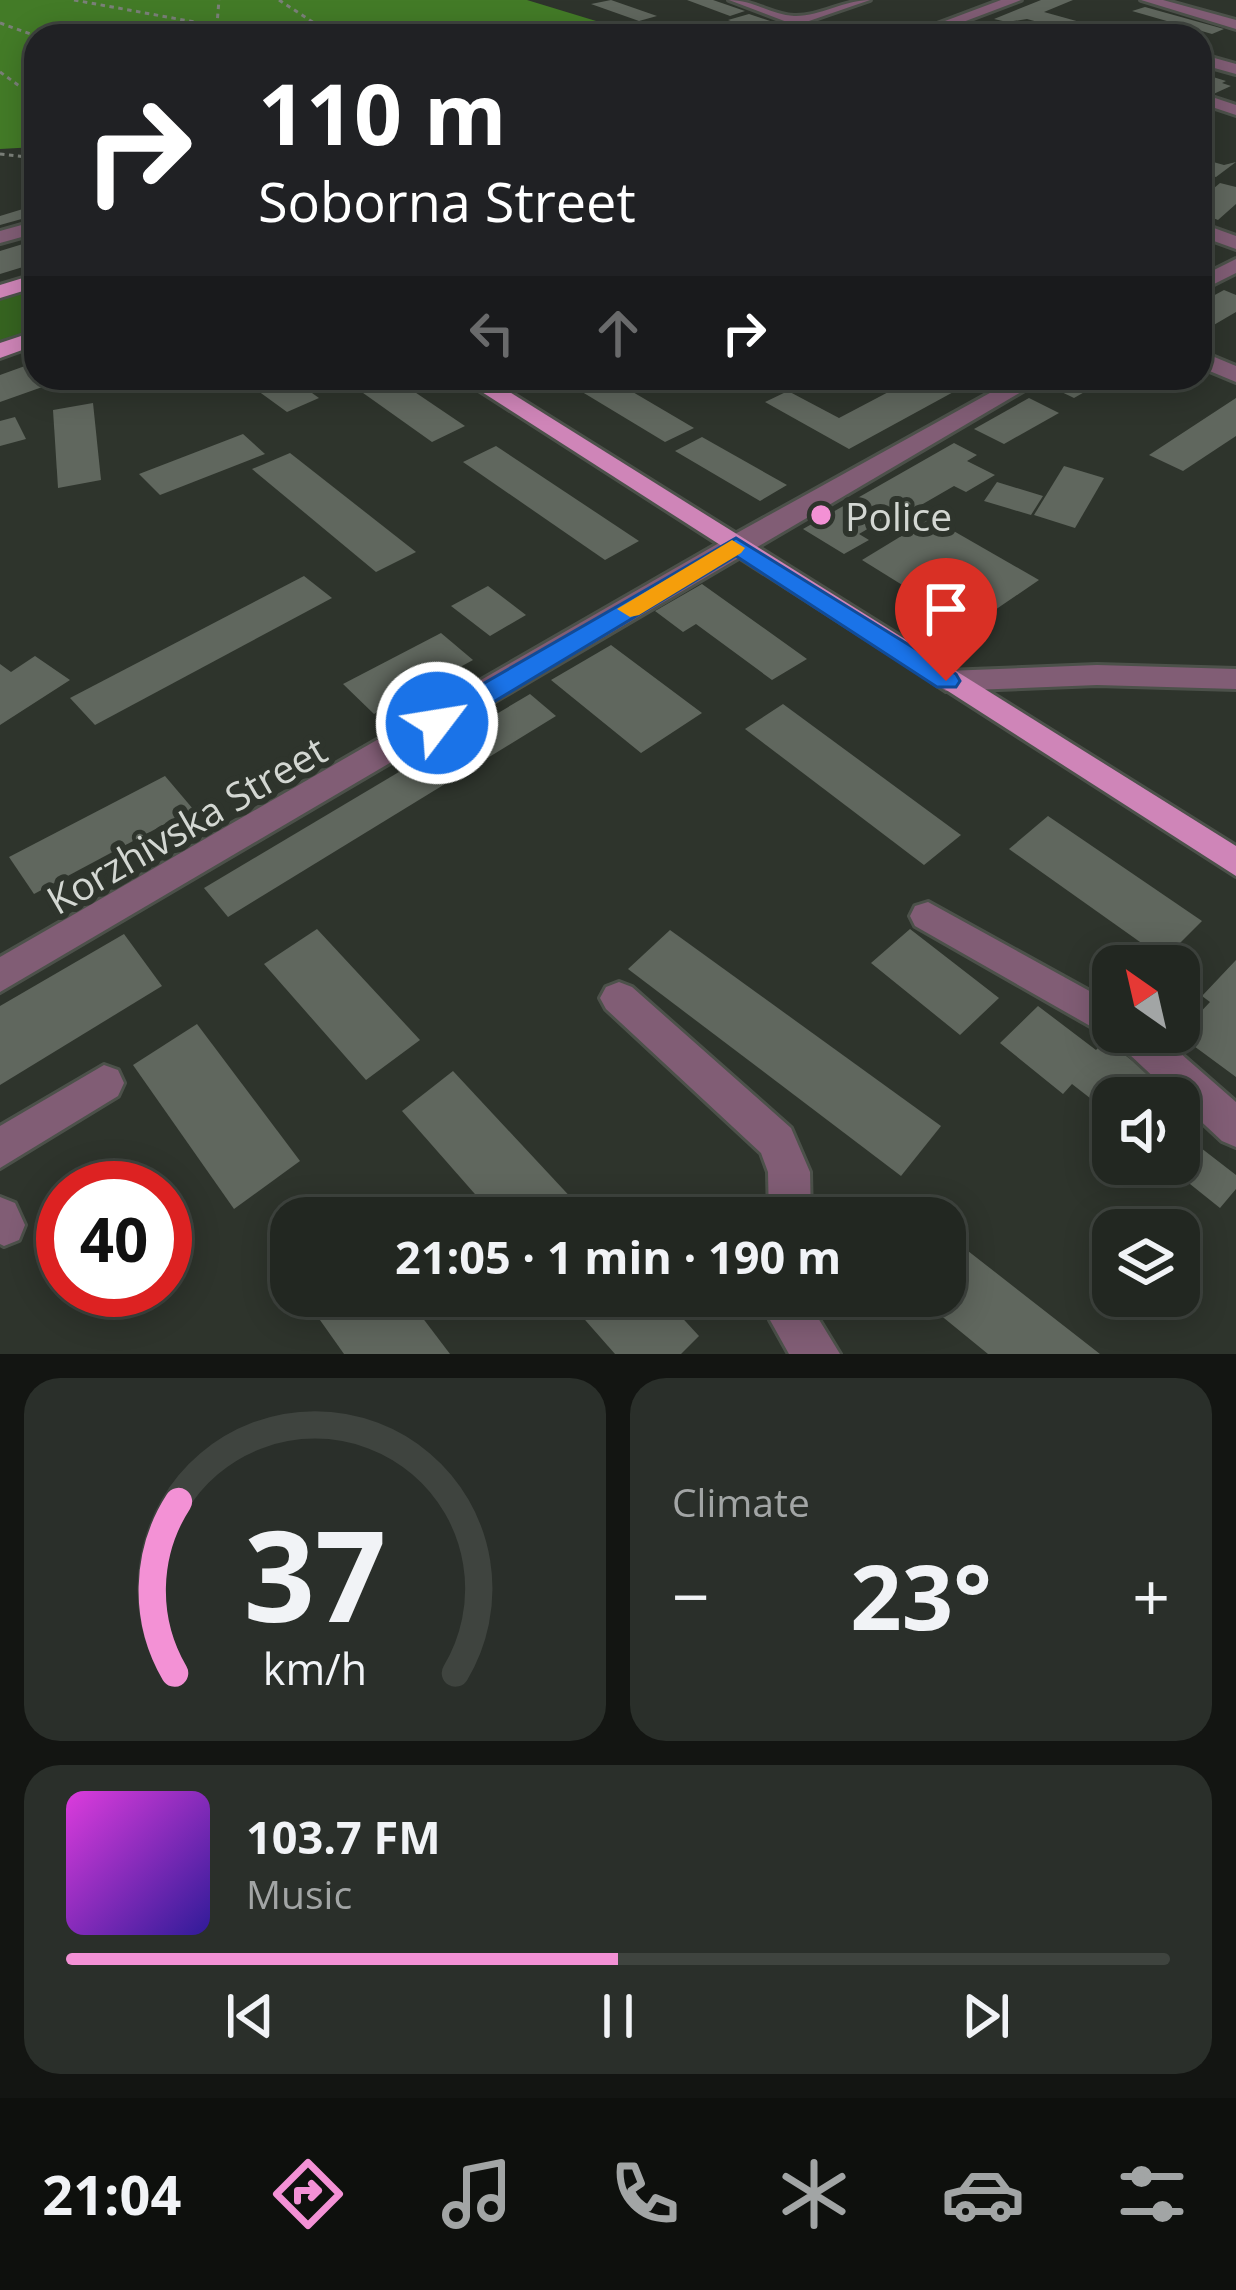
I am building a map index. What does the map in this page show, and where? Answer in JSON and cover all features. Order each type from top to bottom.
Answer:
[{"type":"main road","points":[[490,390],[1236,863]]},
{"type":"street","points":[[736,0],[805,24]]},
{"type":"street","points":[[797,20],[863,0]]},
{"type":"street","points":[[946,24],[1013,0]]},
{"type":"street","points":[[1148,0],[1236,25]]},
{"type":"street","name":"Korzhivska Street","points":[[0,976],[736,545],[1013,390]]},
{"type":"street","points":[[946,681],[1097,675],[1236,680]]},
{"type":"street","points":[[928,916],[1092,1011]]},
{"type":"street","points":[[619,998],[777,1141],[789,1172],[790,1197]]},
{"type":"street","points":[[1153,1053],[1236,1127]]},
{"type":"street","points":[[0,1149],[104,1084]]},
{"type":"street","points":[[793,1317],[817,1354]]},
{"type":"path","points":[[74,0],[109,2],[211,24]]},
{"type":"path","points":[[279,0],[316,24]]},
{"type":"green space","points":[[0,0],[527,0],[606,24],[24,24],[24,148],[0,149]]},
{"type":"green space","points":[[24,292],[24,338],[0,346],[0,300]]},
{"type":"building","points":[[611,0],[657,16],[639,21],[591,4]]},
{"type":"building","points":[[687,0],[713,0],[745,11],[730,16]]},
{"type":"building","points":[[1041,0],[1073,0],[1044,12],[1080,22],[1046,24],[994,19]]},
{"type":"building","points":[[1145,7],[1206,24],[1177,24],[1132,11]]},
{"type":"building","points":[[749,14],[776,23],[739,24],[728,20]]},
{"type":"building","points":[[1212,77],[1226,81],[1222,83],[1231,86],[1212,95]]},
{"type":"building","points":[[1212,162],[1236,162],[1212,176]]},
{"type":"building","points":[[1220,183],[1236,187],[1236,204],[1218,220],[1212,218],[1212,190]]},
{"type":"building","points":[[24,209],[24,218],[0,225],[0,216]]},
{"type":"building","points":[[24,244],[24,267],[0,274],[0,251]]},
{"type":"building","points":[[1224,290],[1236,295],[1236,312],[1212,326],[1212,296]]},
{"type":"building","points":[[24,366],[24,390],[34,390],[0,402],[0,375]]},
{"type":"building","points":[[257,390],[308,390],[319,398],[287,412]]},
{"type":"building","points":[[359,390],[412,390],[465,426],[432,442]]},
{"type":"building","points":[[579,390],[629,390],[694,428],[665,442]]},
{"type":"building","points":[[892,390],[957,390],[849,449],[765,402],[788,391],[839,418]]},
{"type":"building","points":[[1057,390],[1088,390],[1074,398]]},
{"type":"building","points":[[1029,398],[1059,413],[1004,444],[974,429]]},
{"type":"building","points":[[1236,398],[1236,436],[1183,471],[1149,455]]},
{"type":"building","points":[[93,403],[101,480],[58,488],[53,410]]},
{"type":"building","points":[[15,417],[26,439],[0,446],[0,421]]},
{"type":"building","points":[[243,434],[265,454],[160,495],[139,474]]},
{"type":"building","points":[[702,437],[787,485],[760,501],[675,451]]},
{"type":"building","points":[[954,443],[977,455],[967,461],[995,475],[966,492],[954,486],[909,512],[903,508],[859,534],[869,540],[844,554],[803,529]]},
{"type":"building","points":[[496,446],[639,541],[605,560],[463,462]]},
{"type":"building","points":[[290,453],[416,552],[376,572],[252,469]]},
{"type":"building","points":[[1064,466],[1104,478],[1075,528],[1034,515]]},
{"type":"building","points":[[997,482],[1043,496],[1031,515],[984,501]]},
{"type":"building","points":[[931,518],[1039,580],[970,627],[862,560]]},
{"type":"building","points":[[304,576],[332,598],[95,725],[70,698]]},
{"type":"building","points":[[702,584],[807,659],[772,680],[696,624],[683,632],[655,611]]},
{"type":"building","points":[[488,586],[526,615],[490,636],[451,606]]},
{"type":"building","points":[[441,633],[473,660],[374,714],[343,684]]},
{"type":"building","points":[[611,645],[702,713],[641,753],[551,680]]},
{"type":"building","points":[[35,656],[70,680],[0,725],[0,664],[11,672]]},
{"type":"building","points":[[530,694],[556,716],[228,917],[204,888]]},
{"type":"building","points":[[783,704],[961,835],[924,865],[745,729]]},
{"type":"building","points":[[165,776],[193,809],[34,894],[9,857]]},
{"type":"building","points":[[1048,816],[1202,921],[1178,945],[1144,945],[1009,849]]},
{"type":"building","points":[[317,929],[420,1040],[366,1080],[264,964]]},
{"type":"building","points":[[910,929],[999,998],[960,1035],[871,963]]},
{"type":"building","points":[[670,930],[941,1126],[901,1176],[628,969]]},
{"type":"building","points":[[124,934],[162,986],[0,1085],[0,1006]]},
{"type":"building","points":[[1236,960],[1236,1077],[1200,1050],[1200,1013],[1210,1002],[1202,996]]},
{"type":"building","points":[[1038,1006],[1092,1047],[1092,1053],[1122,1053],[1154,1077],[1092,1077],[1092,1100],[1072,1084],[1063,1094],[1000,1043]]},
{"type":"building","points":[[197,1024],[300,1161],[234,1209],[133,1065]]},
{"type":"building","points":[[453,1071],[570,1197],[478,1197],[402,1111]]},
{"type":"building","points":[[1200,1147],[1236,1175],[1236,1189],[1220,1208],[1191,1185],[1200,1185]]},
{"type":"building","points":[[966,1249],[1100,1354],[988,1354],[943,1317],[966,1317]]},
{"type":"building","points":[[318,1317],[422,1317],[450,1354],[344,1354]]},
{"type":"building","points":[[582,1317],[681,1317],[699,1336],[681,1354],[615,1354]]},
{"type":"slow traffic","points":[[630,609],[732,548]]},
{"type":"place","name":"Police","points":[[821,515]]},
{"type":"route","points":[[437,723],[736,545],[946,681]]}]
